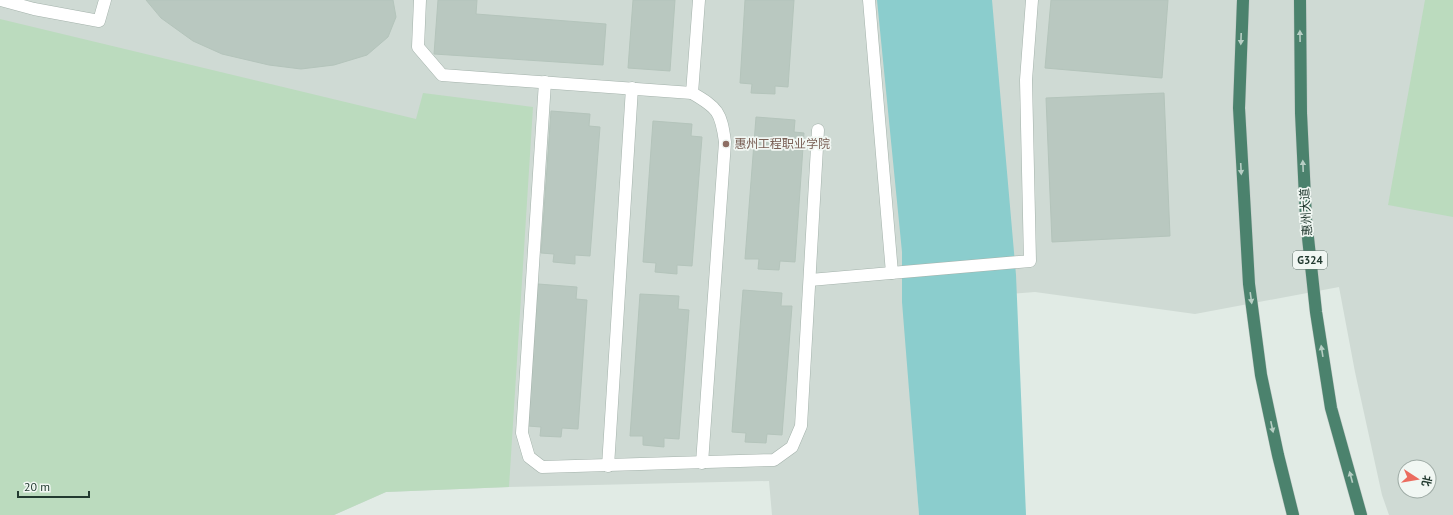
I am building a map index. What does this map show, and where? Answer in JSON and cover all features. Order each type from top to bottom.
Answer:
[{"type":"highway","points":[[1243,0],[1238,108],[1249,284],[1261,375],[1278,455],[1293,515]]},
{"type":"highway","name":"惠州大道","points":[[1300,0],[1301,113],[1305,211],[1316,312],[1331,408],[1361,515]]},
{"type":"lane","points":[[1,0],[34,9],[99,21],[105,0]]},
{"type":"lane","points":[[420,0],[418,47],[442,75],[692,93],[713,105],[722,122],[725,142],[702,462]]},
{"type":"lane","points":[[692,93],[699,0]]},
{"type":"lane","points":[[869,0],[892,273]]},
{"type":"lane","points":[[810,280],[1030,261],[1026,80],[1032,0]]},
{"type":"lane","points":[[545,82],[522,433],[529,457],[542,468],[774,460],[792,447],[801,426],[818,130]]},
{"type":"lane","points":[[608,466],[632,88]]},
{"type":"shaded area","name":"惠州工程职业学院","points":[[0,0],[1453,0],[1453,515],[1389,515],[1382,495],[1355,372],[1339,287],[1195,314],[1035,292],[903,302],[919,515],[772,515],[769,481],[509,487],[386,492],[334,515],[0,515]]},
{"type":"green space","points":[[1425,0],[1453,0],[1453,217],[1388,205]]},
{"type":"green space","points":[[0,19],[416,119],[423,93],[533,107],[509,487],[386,492],[334,515],[0,515]]},
{"type":"water","points":[[877,0],[992,0],[1016,275],[1026,515],[919,515],[902,302],[902,252]]},
{"type":"building","points":[[146,0],[393,0],[396,17],[388,37],[367,55],[334,65],[301,69],[269,65],[222,54],[193,41],[161,18]]},
{"type":"building","points":[[438,0],[477,0],[476,14],[606,24],[603,65],[434,54]]},
{"type":"building","points":[[633,0],[675,0],[670,71],[628,68]]},
{"type":"building","points":[[745,0],[794,0],[788,87],[775,86],[775,94],[751,93],[752,84],[740,83]]},
{"type":"building","points":[[1051,0],[1168,0],[1162,78],[1045,68]]},
{"type":"building","points":[[1164,93],[1170,236],[1052,242],[1046,98]]},
{"type":"building","points":[[551,111],[590,114],[589,126],[600,127],[590,256],[575,255],[575,264],[553,262],[554,254],[541,253]]},
{"type":"building","points":[[756,117],[795,120],[794,132],[804,133],[795,262],[780,261],[779,270],[758,269],[759,259],[745,259]]},
{"type":"building","points":[[653,121],[692,124],[691,136],[702,137],[692,266],[677,265],[677,274],[655,272],[656,263],[643,262]]},
{"type":"building","points":[[538,284],[577,287],[576,299],[587,300],[578,429],[562,428],[561,437],[540,436],[541,427],[528,426]]},
{"type":"building","points":[[743,290],[782,293],[781,306],[792,306],[782,435],[767,434],[766,443],[745,442],[746,433],[732,432]]},
{"type":"building","points":[[640,294],[679,296],[678,309],[689,310],[679,439],[664,438],[664,447],[643,445],[643,436],[630,436]]},
{"type":"place","name":"惠州工程职业学院","points":[[726,144]]}]
